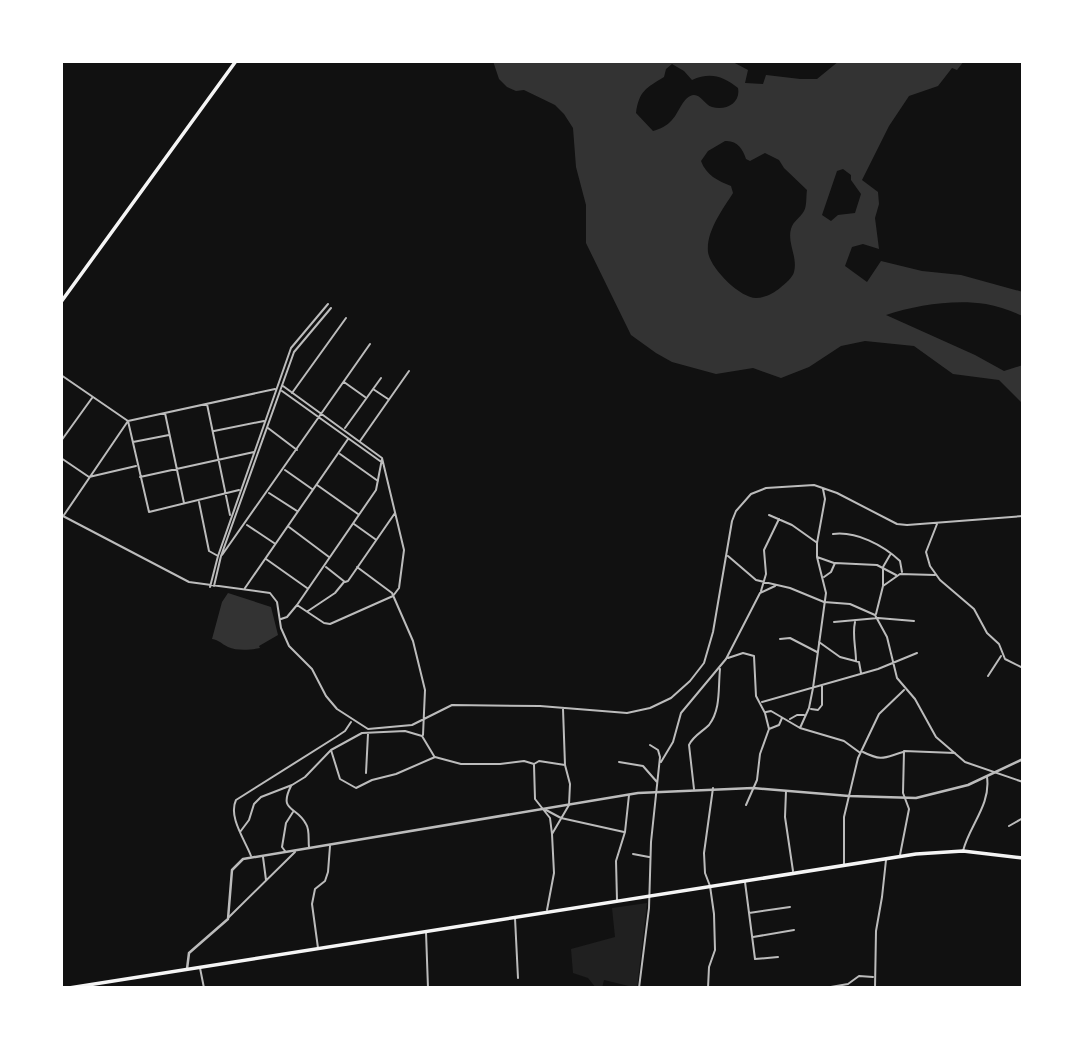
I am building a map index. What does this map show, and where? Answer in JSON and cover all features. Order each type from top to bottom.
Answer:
[{"type":"main road","points":[[61,302],[236,61]]},
{"type":"main road","points":[[69,988],[900,856],[963,851],[1023,858]]},
{"type":"street","points":[[210,587],[240,490],[294,343],[328,304]]},
{"type":"street","points":[[214,587],[219,556],[298,345],[331,308]]},
{"type":"street","points":[[292,393],[346,318]]},
{"type":"street","points":[[219,556],[246,524],[370,344]]},
{"type":"street","points":[[360,441],[409,370]]},
{"type":"street","points":[[61,375],[128,421],[149,512],[240,490]]},
{"type":"street","points":[[344,429],[380,378]]},
{"type":"street","points":[[344,382],[366,398]]},
{"type":"street","points":[[282,386],[344,429],[382,461],[404,550],[398,588],[393,596],[330,624],[324,623],[297,605]]},
{"type":"street","points":[[277,388],[128,421],[62,515],[189,582],[210,587],[244,588],[270,593],[277,602],[286,642],[312,669],[326,696],[341,713],[368,731],[405,731],[422,736],[435,757]]},
{"type":"street","points":[[373,389],[388,400]]},
{"type":"street","points":[[281,391],[382,461]]},
{"type":"street","points":[[61,440],[93,397]]},
{"type":"street","points":[[207,403],[231,518]]},
{"type":"street","points":[[165,411],[185,505]]},
{"type":"street","points":[[213,432],[265,421]]},
{"type":"street","points":[[267,428],[297,451]]},
{"type":"street","points":[[132,443],[170,435]]},
{"type":"street","points":[[244,588],[348,439]]},
{"type":"street","points":[[140,477],[255,451]]},
{"type":"street","points":[[339,453],[379,481]]},
{"type":"street","points":[[61,458],[89,477],[137,466]]},
{"type":"street","points":[[280,620],[287,617],[297,605],[376,490],[382,461]]},
{"type":"street","points":[[284,470],[313,490]]},
{"type":"street","points":[[316,485],[359,515]]},
{"type":"street","points":[[240,832],[249,820],[257,800],[292,785],[310,773],[331,750],[368,731],[412,725],[452,705],[627,713],[660,703],[682,690],[698,672],[708,654],[730,529],[736,512],[751,494],[778,487],[806,485],[823,488],[897,524],[907,525],[1023,516]]},
{"type":"street","points":[[800,728],[809,708],[813,688],[826,593],[817,557],[825,499],[823,488]]},
{"type":"street","points":[[268,492],[298,512]]},
{"type":"street","points":[[198,501],[209,551],[219,556]]},
{"type":"street","points":[[306,611],[313,609],[348,581],[396,512]]},
{"type":"street","points":[[769,515],[802,530],[817,542]]},
{"type":"street","points":[[660,765],[673,742],[681,713],[726,659],[760,593],[766,575],[764,550],[779,519]]},
{"type":"street","points":[[938,523],[926,552],[937,576],[974,609],[987,633],[999,644],[1002,655],[1023,668]]},
{"type":"street","points":[[246,524],[275,544]]},
{"type":"street","points":[[353,524],[376,540]]},
{"type":"street","points":[[288,526],[330,557]]},
{"type":"street","points":[[833,534],[841,532],[865,539],[900,561],[902,573]]},
{"type":"street","points":[[875,615],[883,586],[883,567],[891,554]]},
{"type":"street","points":[[727,555],[747,575],[764,583],[803,592],[824,602],[850,604],[875,615],[887,637],[897,678],[915,699],[936,737],[968,764],[1023,782]]},
{"type":"street","points":[[817,557],[835,563],[864,563],[883,567],[897,575]]},
{"type":"street","points":[[265,558],[308,588]]},
{"type":"street","points":[[823,578],[831,572],[835,563]]},
{"type":"street","points":[[324,566],[345,582]]},
{"type":"street","points":[[357,567],[393,596],[414,641],[425,690],[422,736]]},
{"type":"street","points":[[883,586],[902,573],[929,573],[937,576]]},
{"type":"street","points":[[760,593],[776,586]]},
{"type":"street","points":[[834,622],[878,618],[914,621]]},
{"type":"street","points":[[855,621],[853,631],[856,638],[856,661],[861,674]]},
{"type":"street","points":[[780,639],[790,638],[817,652]]},
{"type":"street","points":[[819,642],[839,657],[856,661]]},
{"type":"street","points":[[726,659],[743,653],[754,656],[756,696],[765,713],[769,729],[760,754],[757,778],[746,805]]},
{"type":"street","points":[[760,702],[861,674],[917,653]]},
{"type":"street","points":[[988,676],[1002,655]]},
{"type":"street","points":[[694,789],[689,745],[718,711],[720,666]]},
{"type":"street","points":[[809,708],[818,710],[822,705],[821,685]]},
{"type":"street","points":[[844,865],[844,817],[861,752],[879,714],[905,689]]},
{"type":"street","points":[[552,834],[569,804],[570,780],[565,765],[563,708]]},
{"type":"street","points":[[765,713],[771,711],[800,728],[844,741],[874,757],[891,758],[905,750],[955,753]]},
{"type":"street","points":[[788,720],[797,715],[805,715]]},
{"type":"street","points":[[769,729],[779,725],[783,717]]},
{"type":"street","points":[[252,858],[240,832],[233,804],[240,795],[345,731],[352,721]]},
{"type":"street","points":[[366,773],[368,731]]},
{"type":"street","points":[[640,987],[660,765],[660,753],[650,745]]},
{"type":"street","points":[[331,750],[340,779],[356,788],[435,757],[461,764],[524,761],[534,764]]},
{"type":"street","points":[[900,856],[909,809],[903,793],[903,752]]},
{"type":"street","points":[[228,919],[232,870],[243,859],[629,794],[753,788],[907,799],[951,790],[1023,759]]},
{"type":"street","points":[[547,912],[554,873],[552,834],[550,818],[535,799],[532,771],[534,764],[539,761],[565,765]]},
{"type":"street","points":[[619,762],[643,766],[658,783]]},
{"type":"street","points":[[963,851],[979,817],[988,787],[987,776]]},
{"type":"street","points":[[292,785],[287,805],[307,825],[309,849]]},
{"type":"street","points":[[708,988],[715,940],[714,910],[705,873],[704,853],[713,788]]},
{"type":"street","points":[[786,791],[785,817],[793,873]]},
{"type":"street","points":[[617,901],[616,861],[625,833],[629,794]]},
{"type":"street","points":[[543,809],[561,818],[625,833]]},
{"type":"street","points":[[288,852],[282,847],[286,823],[294,811]]},
{"type":"street","points":[[1009,826],[1023,818]]},
{"type":"street","points":[[318,948],[312,904],[315,889],[325,881],[328,872],[330,845]]},
{"type":"street","points":[[187,969],[189,953],[228,919],[295,851]]},
{"type":"street","points":[[633,854],[650,857]]},
{"type":"street","points":[[263,857],[266,881]]},
{"type":"street","points":[[875,988],[876,930],[883,897],[886,859]]},
{"type":"street","points":[[745,880],[755,960],[778,957]]},
{"type":"street","points":[[749,913],[790,907]]},
{"type":"street","points":[[515,916],[518,978]]},
{"type":"street","points":[[426,930],[428,988]]},
{"type":"street","points":[[752,937],[793,930]]},
{"type":"street","points":[[200,967],[204,988]]},
{"type":"street","points":[[825,988],[848,984],[859,976],[874,977]]},
{"type":"shaded area","points":[[493,61],[731,61],[748,70],[745,83],[763,84],[766,75],[817,79],[839,61],[964,61],[957,70],[952,68],[938,86],[909,96],[889,126],[862,180],[878,192],[879,204],[875,218],[879,249],[863,244],[852,247],[845,266],[867,282],[881,261],[922,271],[961,275],[1023,292],[1023,316],[991,305],[961,302],[910,308],[886,315],[1004,371],[1023,365],[1023,404],[999,380],[953,374],[914,346],[865,341],[841,346],[809,367],[781,378],[753,368],[716,374],[672,362],[656,353],[631,335],[586,243],[586,205],[576,167],[573,128],[555,105],[524,90],[516,91],[507,87],[499,79]],"holes":[[[672,64],[692,80],[716,76],[727,81],[738,88],[735,102],[727,107],[717,108],[696,95],[690,96],[670,122],[653,131],[636,113],[637,106],[644,91],[664,77],[666,69]],[[729,141],[739,146],[750,161],[765,153],[779,160],[807,190],[805,209],[793,224],[790,234],[795,261],[793,274],[784,285],[769,295],[756,298],[742,293],[720,274],[710,259],[708,244],[712,228],[733,193],[731,186],[713,177],[703,166],[701,161],[708,151]],[[843,169],[851,175],[851,180],[861,194],[855,213],[838,215],[831,221],[822,215],[837,171]]]},
{"type":"shaded area","points":[[228,593],[271,607],[278,635],[259,646],[260,648],[248,650],[228,647],[212,639],[222,602]]},
{"type":"shaded area","points":[[647,903],[637,988],[604,980],[602,988],[596,988],[588,978],[573,973],[571,949],[615,937],[612,908]]}]
